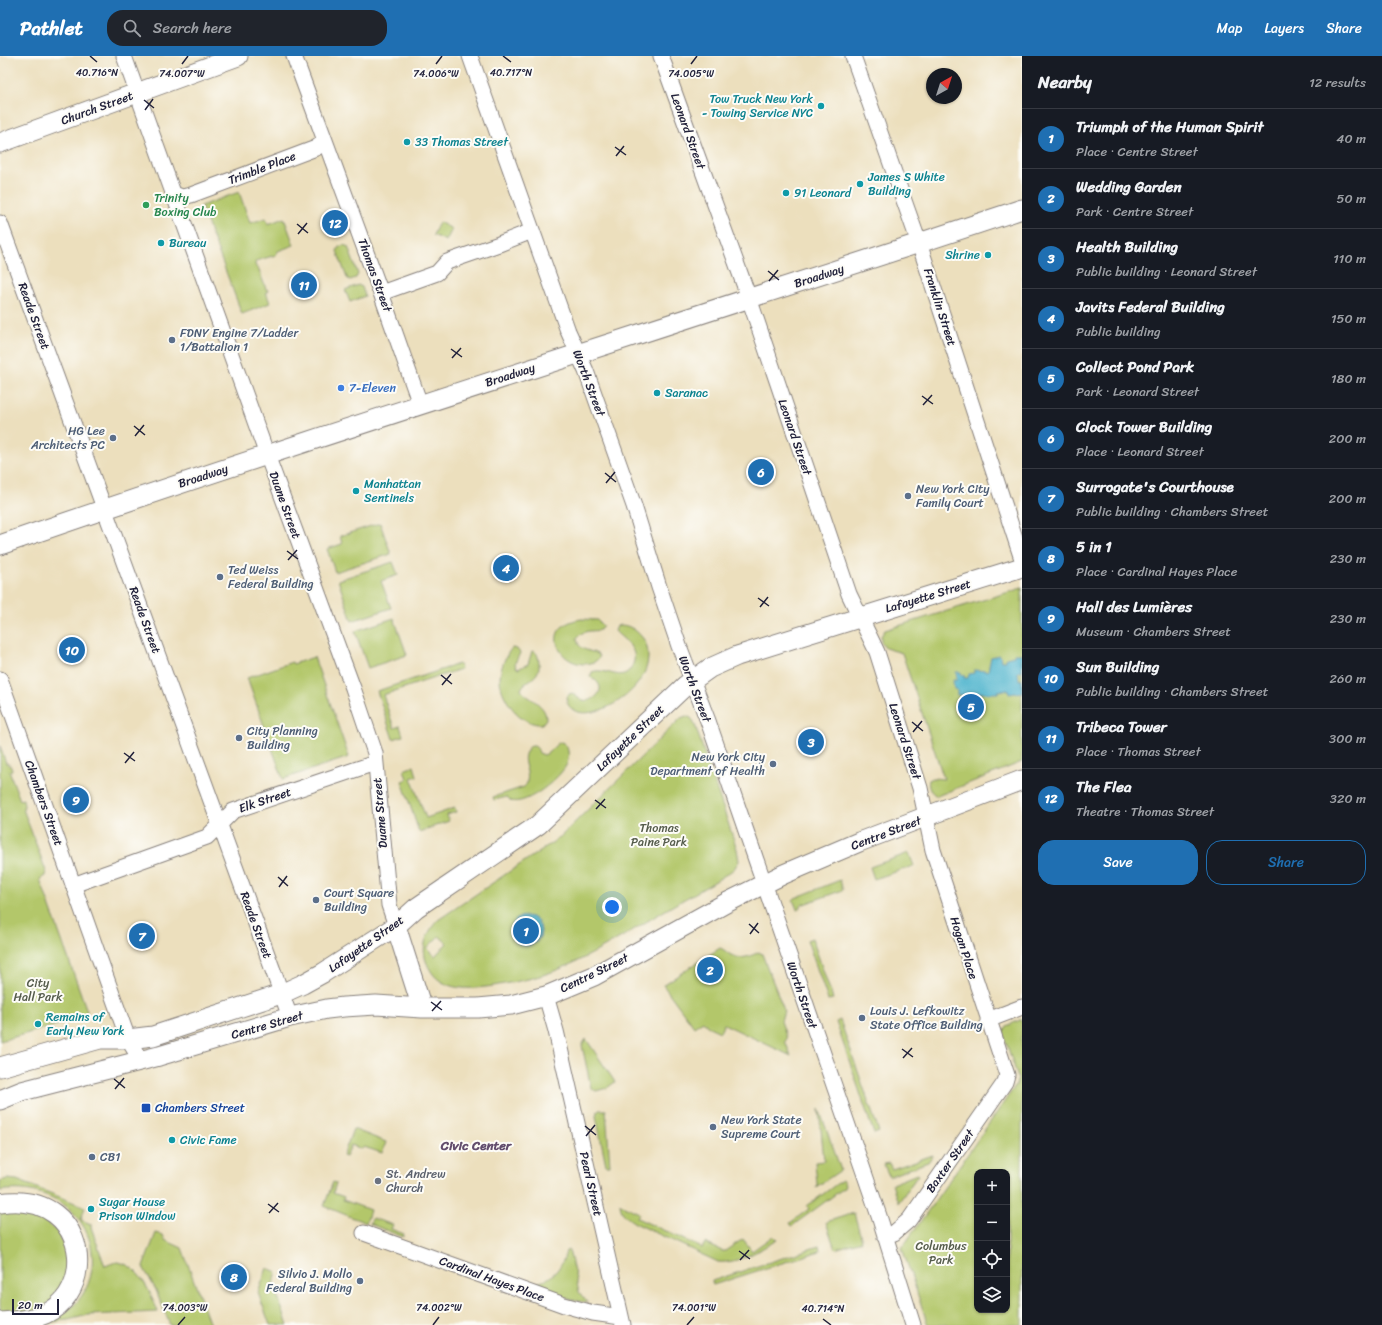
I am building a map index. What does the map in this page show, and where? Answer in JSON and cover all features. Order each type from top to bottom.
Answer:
[{"type":"main road","name":"Church Street","points":[[0,143],[238,56]]},
{"type":"main road","name":"Broadway","points":[[0,545],[420,404],[919,243],[1022,208]]},
{"type":"main road","name":"Lafayette Street","points":[[281,994],[323,973],[396,926],[416,908],[538,825],[692,680],[710,668],[737,656],[1022,566]]},
{"type":"main road","name":"Centre Street","points":[[0,1100],[22,1092],[141,1061],[290,1017],[327,1009],[362,1005],[391,1005],[422,1008],[463,1009],[495,1007],[528,1002],[594,976],[726,903],[764,884],[859,842],[1022,780]]},
{"type":"main road","name":"Duane Street","points":[[396,926],[422,1008]]},
{"type":"main road","name":"Centre Street","points":[[0,1068],[100,1039],[128,1039],[153,1036],[281,994]]},
{"type":"main road","points":[[0,1203],[14,1201],[30,1203],[43,1207],[56,1214],[66,1225],[73,1237],[77,1250],[78,1265],[74,1285],[57,1307],[40,1316],[25,1320],[0,1322]]},
{"type":"street","name":"Duane Street","points":[[124,56],[267,455],[353,688],[375,753],[389,905],[396,926]]},
{"type":"street","name":"Thomas Street","points":[[294,56],[420,404]]},
{"type":"street","name":"Worth Street","points":[[470,56],[568,332],[586,371],[634,506],[658,587],[708,721],[885,1237],[913,1325]]},
{"type":"street","name":"Leonard Street","points":[[661,56],[749,298],[849,594],[877,652],[920,788],[926,817]]},
{"type":"street","name":"Franklin Street","points":[[853,56],[919,243],[1022,559]]},
{"type":"street","name":"Trimble Place","points":[[174,194],[182,197],[190,195],[316,148],[325,140]]},
{"type":"street","name":"Reade Street","points":[[0,223],[290,1017]]},
{"type":"street","points":[[381,293],[437,273],[447,262],[532,231]]},
{"type":"street","name":"Chambers Street","points":[[0,680],[128,1039],[141,1061]]},
{"type":"street","name":"Elk Street","points":[[73,884],[207,837],[234,811],[375,763]]},
{"type":"street","name":"Hogan Place","points":[[926,817],[933,850],[1007,1078]]},
{"type":"street","name":"Pearl Street","points":[[546,996],[560,1046],[622,1321]]},
{"type":"street","points":[[988,1020],[1022,1007]]},
{"type":"street","name":"Baxter Street","points":[[885,1237],[898,1230],[909,1220],[1007,1078]]},
{"type":"street","name":"Cardinal Hayes Place","points":[[364,1234],[564,1305],[622,1321]]},
{"type":"green space","points":[[239,192],[250,223],[266,218],[268,224],[284,218],[294,245],[278,251],[276,255],[256,261],[256,267],[258,268],[268,291],[266,292],[270,303],[242,314],[201,206]]},
{"type":"green space","points":[[439,222],[452,229],[446,241],[433,235]]},
{"type":"green space","points":[[344,245],[348,247],[358,274],[356,278],[350,280],[347,278],[337,251],[339,247]]},
{"type":"green space","points":[[358,285],[362,287],[365,296],[350,302],[345,290]]},
{"type":"green space","points":[[380,523],[391,554],[335,572],[327,549],[342,544],[340,536]]},
{"type":"green space","points":[[393,562],[398,575],[381,581],[391,608],[352,621],[338,580]]},
{"type":"green space","points":[[1022,588],[1022,762],[937,796],[930,790],[929,780],[933,778],[944,779],[902,653],[885,648],[881,642],[881,636],[885,630]]},
{"type":"green space","points":[[394,618],[407,655],[368,668],[355,631]]},
{"type":"green space","points":[[582,619],[597,620],[603,626],[600,630],[582,633],[577,638],[580,646],[600,656],[596,661],[591,663],[580,664],[570,660],[563,654],[558,646],[557,638],[560,630],[568,623]]},
{"type":"green space","points":[[620,625],[632,628],[644,640],[648,656],[645,671],[636,685],[624,697],[609,706],[594,712],[581,713],[571,708],[566,697],[571,693],[580,699],[590,700],[599,693],[600,686],[590,677],[592,672],[603,671],[620,675],[625,674],[633,664],[634,655],[632,649],[615,631],[617,626]]},
{"type":"green space","points":[[512,648],[517,649],[520,653],[515,663],[518,669],[528,664],[532,651],[535,652],[538,657],[539,665],[536,675],[523,686],[521,690],[543,710],[546,719],[542,724],[527,721],[520,716],[508,703],[504,695],[500,680],[502,666]]},
{"type":"green space","points":[[314,657],[349,757],[283,779],[247,678],[292,662],[293,664]]},
{"type":"green space","points":[[459,664],[461,669],[383,695],[394,728],[400,726],[403,736],[393,739],[377,691]]},
{"type":"green space","name":"Thomas Paine Park","points":[[686,716],[691,718],[694,722],[737,849],[739,861],[734,869],[710,885],[592,954],[543,975],[493,986],[473,988],[454,987],[437,979],[426,961],[424,950],[428,934],[438,920],[559,838],[681,718]],"holes":[[[439,936],[447,943],[435,956],[427,948]]]},
{"type":"green space","points":[[561,742],[567,746],[568,749],[567,764],[558,776],[542,790],[526,799],[518,801],[511,801],[507,797],[494,800],[493,797],[526,785],[528,777],[524,757],[529,747],[532,746],[537,748],[539,753],[544,755]]},
{"type":"green space","name":"City Hall Park","points":[[0,746],[6,763],[10,765],[12,770],[9,771],[20,800],[23,799],[23,809],[46,871],[45,876],[40,879],[87,1011],[85,1017],[0,1041]]},
{"type":"green space","points":[[414,766],[417,776],[411,778],[426,818],[455,808],[456,812],[447,815],[449,821],[419,832],[402,781],[407,779],[404,770]]},
{"type":"green space","points":[[909,853],[914,866],[874,879],[870,867]]},
{"type":"green space","points":[[840,880],[843,890],[801,905],[801,907],[797,909],[793,900],[795,898]]},
{"type":"green space","points":[[812,938],[833,999],[828,1000],[807,940]]},
{"type":"green space","points":[[720,948],[735,957],[742,958],[759,952],[762,954],[784,1010],[781,1021],[787,1039],[785,1041],[791,1056],[724,1024],[720,1032],[707,1026],[703,1021],[694,1027],[663,985]]},
{"type":"green space","name":"Columbus Park","points":[[1022,1019],[1022,1325],[928,1325],[902,1248],[1016,1085],[1018,1078],[1003,1033],[1007,1026]]},
{"type":"green space","points":[[840,1020],[879,1132],[874,1134],[836,1022]]},
{"type":"green space","points":[[586,1039],[615,1082],[607,1088],[596,1091],[591,1088],[582,1045]]},
{"type":"green space","points":[[819,1109],[841,1170],[816,1187],[815,1162],[824,1161]]},
{"type":"green space","points":[[599,1110],[606,1110],[610,1165],[606,1165],[596,1116]]},
{"type":"green space","points":[[353,1129],[386,1142],[382,1153],[364,1147],[362,1149],[351,1145],[346,1157],[343,1156]]},
{"type":"green space","points":[[933,1155],[928,1162],[890,1176],[888,1175],[884,1164],[889,1163],[892,1169]]},
{"type":"green space","points":[[917,1174],[918,1175],[898,1203],[892,1184]]},
{"type":"green space","points":[[7,1179],[17,1180],[85,1207],[81,1220],[91,1224],[105,1266],[117,1262],[132,1268],[148,1289],[158,1312],[88,1315],[68,1320],[43,1323],[66,1312],[82,1296],[88,1284],[92,1270],[90,1243],[85,1229],[77,1217],[67,1207],[44,1194],[26,1190],[0,1191],[0,1181]]},
{"type":"green space","points":[[842,1180],[845,1185],[844,1188],[792,1226],[790,1223],[809,1209],[807,1206]]},
{"type":"green space","points":[[333,1182],[336,1183],[333,1193],[344,1197],[343,1200],[370,1210],[366,1223],[324,1206]]},
{"type":"green space","points":[[620,1203],[639,1213],[637,1218],[702,1248],[705,1243],[725,1251],[743,1239],[752,1251],[773,1236],[777,1240],[741,1259],[718,1262],[635,1223],[621,1210]]},
{"type":"green space","points":[[22,1212],[35,1216],[46,1222],[56,1230],[68,1253],[69,1272],[59,1295],[37,1311],[0,1313],[0,1213]]},
{"type":"green space","points":[[854,1213],[862,1241],[835,1249],[826,1222]]},
{"type":"green space","points":[[372,1218],[393,1225],[391,1229],[404,1234],[403,1237],[370,1224]]},
{"type":"green space","points":[[156,1233],[163,1235],[165,1240],[182,1248],[210,1325],[170,1325],[156,1290],[143,1267]]},
{"type":"green space","points":[[819,1246],[820,1251],[713,1285],[712,1281]]},
{"type":"green space","points":[[569,1250],[579,1292],[588,1302],[580,1302],[565,1298],[527,1284],[541,1282],[553,1275],[561,1264],[566,1251]]},
{"type":"green space","points":[[267,1268],[277,1272],[273,1284],[288,1325],[270,1325],[258,1293]]},
{"type":"water","points":[[1014,654],[1022,654],[1022,671],[1018,672],[1019,680],[1022,680],[1022,692],[1009,694],[1008,690],[998,691],[998,693],[979,693],[983,706],[969,704],[969,706],[963,706],[962,695],[957,695],[957,690],[954,689],[953,680],[957,680],[956,672],[961,672],[961,674],[964,675],[964,678],[968,678],[969,674],[974,673],[974,670],[988,671],[991,657],[1000,655],[1001,661],[1006,661],[1006,658],[1014,656]]},
{"type":"water","points":[[526,916],[532,917],[540,925],[540,937],[532,945],[526,946],[520,945],[512,937],[511,931],[512,925],[520,917]]},
{"type":"place","name":"Tow Truck New York - Towing Service NYC","points":[[821,106]]},
{"type":"place","name":"33 Thomas Street","points":[[407,142]]},
{"type":"place","name":"James S White Building","points":[[860,184]]},
{"type":"place","name":"91 Leonard","points":[[786,193]]},
{"type":"place","name":"Trinity Boxing Club","points":[[146,205]]},
{"type":"place","name":"The Flea","points":[[335,223]]},
{"type":"place","name":"Bureau","points":[[161,243]]},
{"type":"place","name":"Shrine","points":[[988,255]]},
{"type":"place","name":"Tribeca Tower","points":[[304,285]]},
{"type":"place","name":"FDNY Engine 7/Ladder 1/Battalion 1","points":[[172,340]]},
{"type":"place","name":"7-Eleven","points":[[341,388]]},
{"type":"place","name":"Saranac","points":[[657,393]]},
{"type":"place","name":"HG Lee Architects PC","points":[[113,438]]},
{"type":"place","name":"Clock Tower Building","points":[[761,472]]},
{"type":"place","name":"Manhattan Sentinels","points":[[356,491]]},
{"type":"place","name":"New York City Family Court","points":[[908,496]]},
{"type":"place","name":"Javits Federal Building","points":[[506,568]]},
{"type":"place","name":"Ted Weiss Federal Building","points":[[220,577]]},
{"type":"place","name":"Sun Building","points":[[72,650]]},
{"type":"place","name":"Collect Pond Park","points":[[971,707]]},
{"type":"place","name":"City Planning Building","points":[[239,738]]},
{"type":"place","name":"Health Building","points":[[811,742]]},
{"type":"place","name":"New York City Department of Health","points":[[773,764]]},
{"type":"place","name":"Hall des Lumières","points":[[76,800]]},
{"type":"place","name":"Court Square Building","points":[[316,900]]},
{"type":"place","name":"Triumph of the Human Spirit","points":[[526,931]]},
{"type":"place","name":"Surrogate's Courthouse","points":[[142,936]]},
{"type":"place","name":"Wedding Garden","points":[[710,970]]},
{"type":"place","name":"Louis J. Lefkowitz State Office Building","points":[[862,1018]]},
{"type":"place","name":"Remains of Early New York","points":[[38,1024]]},
{"type":"place","name":"Chambers Street","points":[[146,1108]]},
{"type":"place","name":"New York State Supreme Court","points":[[713,1127]]},
{"type":"place","name":"Civic Fame","points":[[172,1140]]},
{"type":"place","name":"CB1","points":[[92,1157]]},
{"type":"place","name":"St. Andrew Church","points":[[378,1181]]},
{"type":"place","name":"Sugar House Prison Window","points":[[91,1209]]},
{"type":"place","name":"5 in 1","points":[[234,1277]]},
{"type":"place","name":"Silvio J. Mollo Federal Building","points":[[360,1281]]},
{"type":"district","name":"Civic Center","points":[[476,1145]]}]
